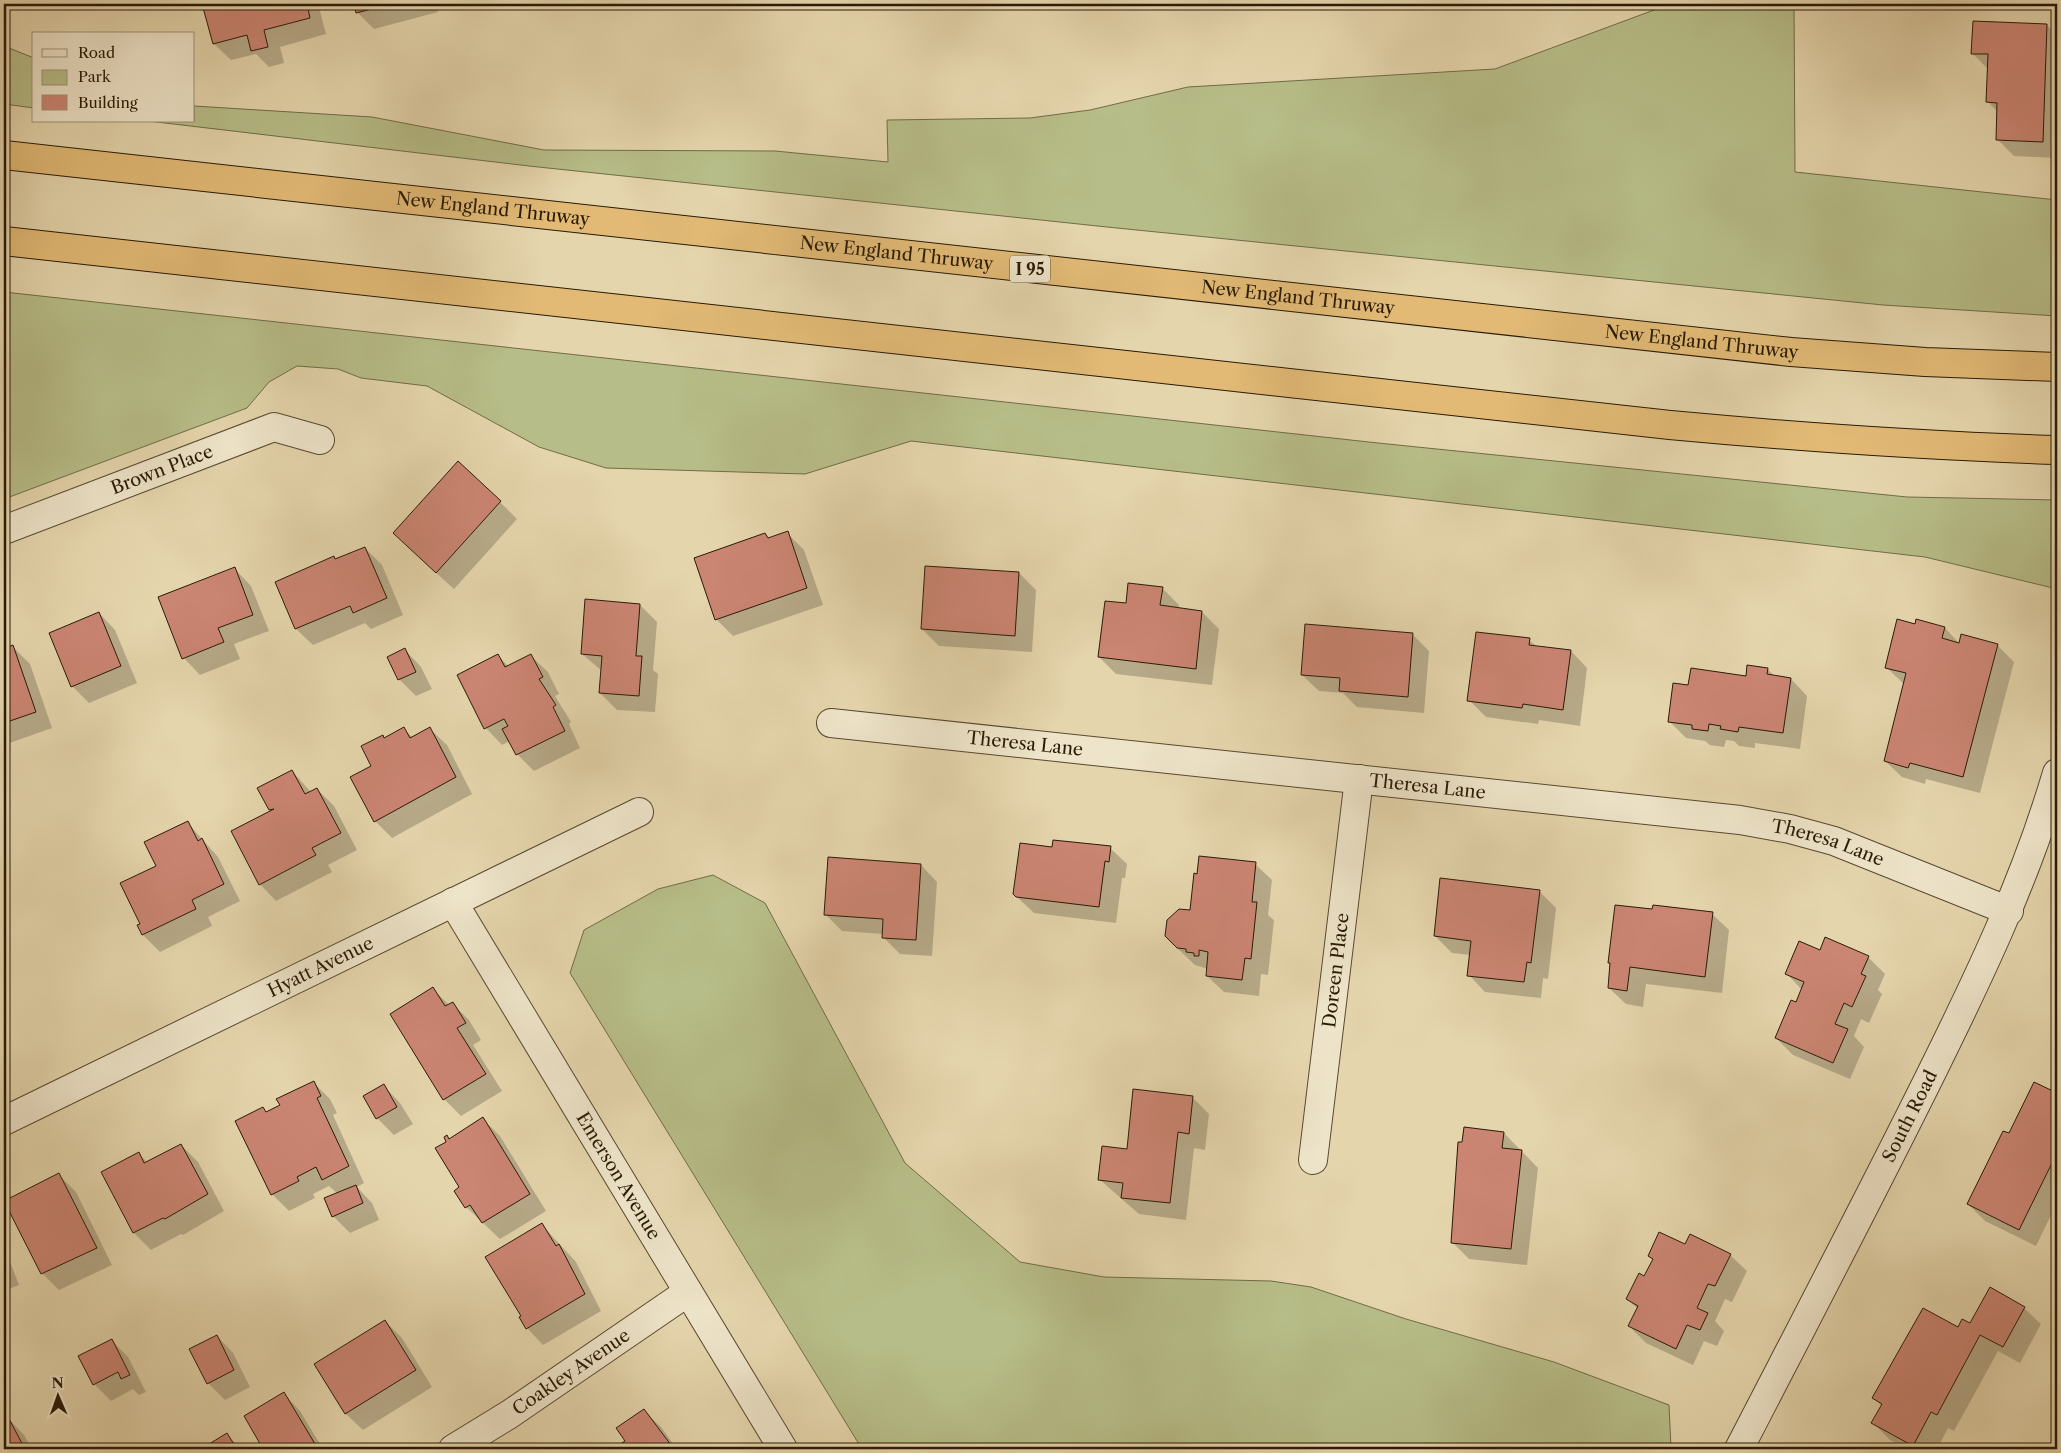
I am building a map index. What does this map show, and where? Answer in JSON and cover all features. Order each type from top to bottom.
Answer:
[{"type":"highway","name":"New England Thruway","points":[[4,155],[1791,352],[1925,362],[2057,367]]},
{"type":"highway","points":[[4,241],[1660,424],[1845,440],[2057,450]]},
{"type":"street","name":"Brown Place","points":[[4,530],[274,427],[320,440]]},
{"type":"street","name":"Theresa Lane","points":[[831,723],[1740,820],[1790,829],[1834,841],[2008,911]]},
{"type":"street","name":"South Road","points":[[1738,1449],[1903,1131],[2008,911],[2032,853],[2057,773]]},
{"type":"street","name":"Doreen Place","points":[[1314,1160],[1359,779]]},
{"type":"street","name":"Hyatt Avenue","points":[[4,1121],[639,812]]},
{"type":"street","name":"Emerson Avenue","points":[[453,902],[783,1449]]},
{"type":"street","name":"Coakley Avenue","points":[[453,1449],[510,1414],[688,1292]]},
{"type":"green space","points":[[1653,4],[1794,4],[1795,172],[2057,200],[2057,316],[1883,305],[1107,227],[529,166],[156,122],[195,122],[195,106],[372,117],[544,150],[775,151],[888,162],[887,120],[1030,118],[1090,110],[1188,87],[1495,69],[1654,10]]},
{"type":"green space","points":[[4,46],[32,57],[32,108],[4,104]]},
{"type":"green space","points":[[4,292],[1378,443],[1907,497],[2057,500],[2057,589],[1925,557],[911,441],[805,474],[606,468],[539,447],[427,386],[361,378],[338,369],[297,366],[269,382],[247,408],[4,499]]},
{"type":"green space","points":[[713,875],[765,903],[905,1163],[1020,1262],[1104,1277],[1271,1281],[1311,1287],[1406,1319],[1554,1362],[1669,1405],[1671,1449],[862,1449],[570,973],[584,930],[658,889]]},
{"type":"building","points":[[202,4],[307,4],[310,18],[264,30],[268,47],[251,51],[247,35],[213,44]]},
{"type":"building","points":[[354,4],[391,4],[356,13]]},
{"type":"building","points":[[1973,21],[2047,24],[2043,142],[1996,140],[1997,103],[1986,102],[1988,54],[1971,54]]},
{"type":"building","points":[[458,461],[501,501],[436,573],[393,533]]},
{"type":"building","points":[[788,531],[807,588],[715,620],[694,558],[765,533],[768,538]]},
{"type":"building","points":[[365,547],[387,598],[353,613],[350,606],[295,629],[275,582],[334,556],[335,559]]},
{"type":"building","points":[[925,566],[1019,572],[1015,636],[921,629]]},
{"type":"building","points":[[235,567],[253,615],[218,628],[224,642],[182,659],[158,597]]},
{"type":"building","points":[[1128,583],[1163,587],[1160,605],[1202,611],[1196,669],[1098,657],[1105,601],[1126,603]]},
{"type":"building","points":[[585,599],[640,604],[636,656],[642,656],[639,696],[599,693],[602,656],[581,654]]},
{"type":"building","points":[[99,612],[121,666],[71,687],[49,633]]},
{"type":"building","points":[[1897,619],[1915,624],[1916,619],[1945,627],[1942,638],[1959,643],[1961,634],[1998,644],[1963,777],[1910,763],[1908,768],[1884,761],[1906,673],[1885,668]]},
{"type":"building","points":[[1305,624],[1413,633],[1408,697],[1339,691],[1340,678],[1301,675]]},
{"type":"building","points":[[1476,632],[1530,638],[1529,645],[1571,650],[1563,710],[1523,704],[1522,708],[1467,701]]},
{"type":"building","points":[[13,645],[36,712],[4,723],[4,649]]},
{"type":"building","points":[[405,648],[416,672],[398,680],[387,657]]},
{"type":"building","points":[[498,654],[505,667],[531,654],[543,677],[539,679],[556,705],[553,707],[565,731],[516,755],[502,729],[508,726],[504,719],[484,729],[457,675]]},
{"type":"building","points":[[1747,665],[1768,668],[1767,674],[1791,678],[1783,733],[1739,727],[1738,732],[1720,729],[1721,726],[1709,724],[1708,731],[1692,729],[1692,725],[1668,722],[1673,683],[1688,685],[1691,668],[1746,676]]},
{"type":"building","points":[[404,727],[410,738],[430,727],[456,777],[374,822],[350,777],[371,766],[361,746],[383,735],[384,738]]},
{"type":"building","points":[[292,770],[305,794],[317,788],[341,833],[312,848],[316,855],[259,885],[231,831],[274,809],[269,810],[257,788]]},
{"type":"building","points":[[188,821],[198,841],[202,838],[224,884],[192,900],[196,909],[142,935],[137,925],[140,924],[120,883],[156,866],[144,842]]},
{"type":"building","points":[[1053,840],[1111,846],[1109,862],[1105,861],[1099,907],[1016,897],[1013,894],[1020,843],[1052,847]]},
{"type":"building","points":[[1199,856],[1256,862],[1252,902],[1257,902],[1251,959],[1245,958],[1242,980],[1206,976],[1208,952],[1199,950],[1199,956],[1194,956],[1194,953],[1186,952],[1186,949],[1177,948],[1165,936],[1167,920],[1179,909],[1190,910],[1194,873],[1197,874]]},
{"type":"building","points":[[828,857],[921,864],[916,940],[882,938],[883,919],[824,915]]},
{"type":"building","points":[[1440,878],[1540,890],[1531,963],[1527,962],[1524,982],[1467,976],[1471,941],[1434,936]]},
{"type":"building","points":[[1615,905],[1652,909],[1653,905],[1713,912],[1705,977],[1630,967],[1627,991],[1608,988],[1610,963],[1608,963]]},
{"type":"building","points":[[1825,937],[1869,956],[1861,974],[1866,976],[1852,1007],[1844,1003],[1835,1024],[1848,1029],[1833,1063],[1775,1038],[1791,1000],[1796,1002],[1804,982],[1785,974],[1799,941],[1820,950]]},
{"type":"building","points":[[433,987],[445,1006],[453,1002],[466,1023],[457,1028],[486,1074],[443,1100],[390,1014]]},
{"type":"building","points":[[314,1081],[321,1096],[317,1098],[349,1166],[322,1180],[316,1167],[297,1177],[299,1181],[271,1195],[235,1121],[263,1107],[266,1112],[280,1105],[276,1099]]},
{"type":"building","points":[[2034,1082],[2057,1093],[2057,1163],[2053,1161],[2019,1230],[1967,1204],[2003,1131],[2009,1133]]},
{"type":"building","points":[[384,1084],[397,1107],[376,1119],[363,1096]]},
{"type":"building","points":[[1133,1089],[1193,1096],[1189,1134],[1178,1132],[1170,1203],[1121,1198],[1123,1183],[1098,1180],[1102,1146],[1127,1149]]},
{"type":"building","points":[[483,1117],[530,1194],[482,1223],[470,1205],[465,1208],[454,1191],[459,1187],[435,1148],[446,1142],[444,1137],[447,1135],[449,1139]]},
{"type":"building","points":[[1464,1127],[1504,1132],[1502,1148],[1522,1150],[1511,1249],[1451,1243],[1458,1142],[1462,1142]]},
{"type":"building","points":[[181,1144],[208,1194],[165,1219],[163,1218],[133,1233],[101,1172],[139,1152],[144,1163]]},
{"type":"building","points":[[59,1173],[97,1248],[41,1274],[4,1201]]},
{"type":"building","points":[[356,1185],[363,1203],[332,1217],[324,1198]]},
{"type":"building","points":[[542,1223],[556,1246],[559,1244],[585,1294],[526,1329],[519,1317],[521,1316],[485,1257]]},
{"type":"building","points":[[1659,1232],[1685,1244],[1690,1234],[1731,1254],[1715,1286],[1708,1284],[1697,1308],[1708,1313],[1700,1330],[1687,1325],[1676,1349],[1628,1326],[1638,1306],[1626,1299],[1639,1273],[1644,1276],[1653,1259],[1648,1256]]},
{"type":"building","points":[[1990,1287],[2025,1307],[2003,1347],[1980,1335],[1937,1415],[1931,1412],[1913,1446],[1871,1423],[1882,1404],[1872,1398],[1923,1308],[1958,1327],[1962,1319],[1970,1323]]},
{"type":"building","points":[[385,1320],[416,1370],[345,1414],[314,1364]]},
{"type":"building","points":[[217,1335],[234,1370],[207,1384],[189,1349]]},
{"type":"building","points":[[112,1339],[130,1375],[121,1379],[118,1372],[93,1385],[78,1356]]},
{"type":"building","points":[[284,1392],[318,1449],[263,1449],[244,1416]]},
{"type":"building","points":[[644,1409],[674,1449],[612,1449],[625,1441],[616,1428]]},
{"type":"building","points":[[8,1417],[25,1449],[4,1449],[4,1419]]},
{"type":"building","points":[[227,1433],[237,1449],[201,1449]]}]
